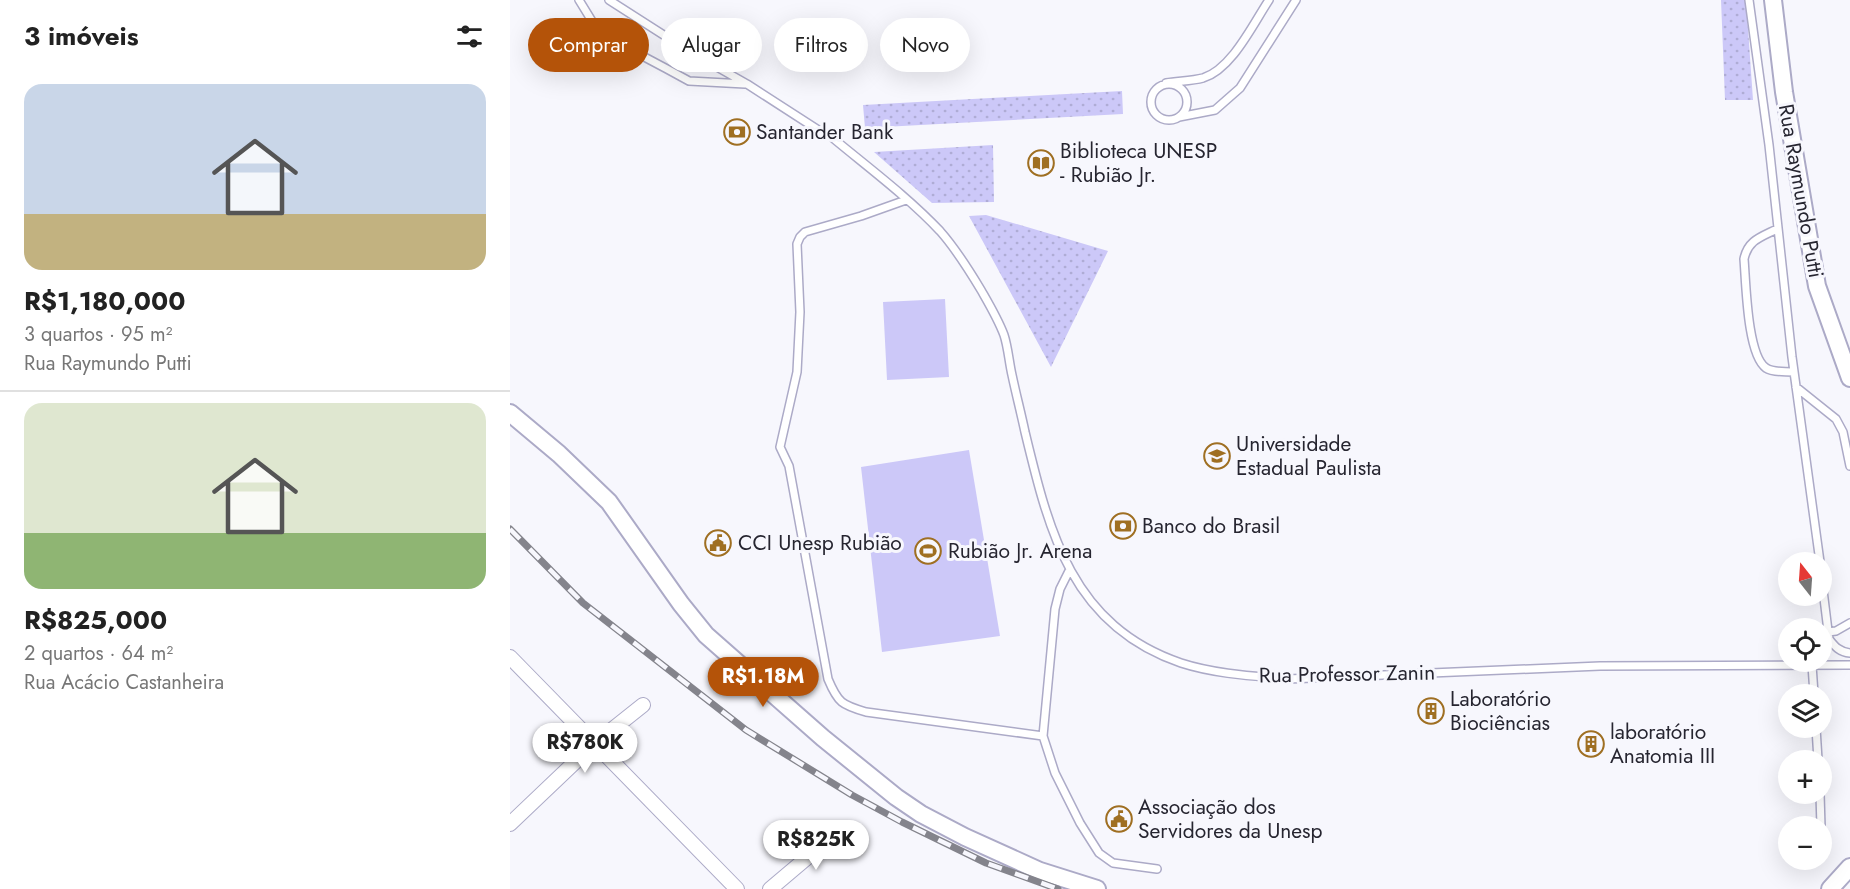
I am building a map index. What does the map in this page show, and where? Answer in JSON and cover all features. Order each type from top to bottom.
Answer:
[{"type":"street","name":"Rua Raymundo Putti","points":[[1773,0],[1784,92],[1815,276],[1850,378]]},
{"type":"street","points":[[510,413],[559,454],[609,502],[681,604],[706,635],[832,746],[921,814],[1040,871],[1097,889]]},
{"type":"street","points":[[510,657],[737,889]]},
{"type":"street","points":[[510,824],[594,744],[643,705]]},
{"type":"street","points":[[770,889],[841,829]]},
{"type":"street","points":[[1830,889],[1850,867]]},
{"type":"lane","points":[[579,0],[595,26],[635,52],[689,81],[747,84]]},
{"type":"lane","points":[[609,0],[826,135]]},
{"type":"lane","points":[[1269,0],[1235,53],[1218,70],[1203,78],[1166,83],[1157,87],[1150,98],[1152,110],[1161,119],[1173,120],[1215,110],[1240,88],[1296,0]]},
{"type":"lane","points":[[1749,0],[1769,145],[1794,372],[1819,552]]},
{"type":"lane","points":[[1166,83],[1178,86],[1186,95],[1186,107],[1179,117]]},
{"type":"lane","name":"Rua Professor Zanin","points":[[834,139],[935,226],[958,254],[988,302],[1004,336],[1047,517],[1069,571],[1093,603],[1116,627],[1144,647],[1182,663],[1237,675],[1288,679],[1600,666],[1778,663]]},
{"type":"lane","points":[[906,200],[805,232],[797,244],[800,312],[797,372],[780,447],[789,466],[828,679],[835,697],[845,706],[866,712],[1043,736]]},
{"type":"lane","points":[[1777,229],[1746,248],[1744,259],[1750,330],[1759,359],[1765,368],[1771,371],[1794,372]]},
{"type":"lane","points":[[1796,387],[1836,419],[1843,432],[1850,466]]},
{"type":"lane","points":[[1069,571],[1060,589],[1056,609],[1043,736],[1055,772],[1080,823],[1099,853],[1113,863],[1157,868]]},
{"type":"lane","points":[[1832,633],[1850,623]]},
{"type":"lane","points":[[1832,642],[1844,653],[1850,653]]},
{"type":"lane","name":"Rua Professor Zanin","points":[[1832,664],[1850,665]]},
{"type":"shaded area","points":[[1721,0],[1746,0],[1753,100],[1725,100]]},
{"type":"shaded area","points":[[1122,91],[1123,114],[865,128],[863,105]]},
{"type":"shaded area","points":[[993,145],[994,202],[932,203],[874,152]]},
{"type":"shaded area","points":[[986,215],[1108,251],[1051,367],[969,216]]},
{"type":"shaded area","points":[[945,299],[949,377],[887,380],[883,302]]},
{"type":"shaded area","name":"Rubião Jr. Arena","points":[[969,450],[1000,636],[882,652],[861,467]]},
{"type":"railway","points":[[510,529],[583,603],[746,730],[852,795],[902,822],[986,863],[1058,889]]},
{"type":"place","name":"Santander Bank","points":[[737,132]]},
{"type":"place","name":"Biblioteca UNESP - Rubião Jr.","points":[[1041,163]]},
{"type":"place","name":"Universidade Estadual Paulista","points":[[1217,456]]},
{"type":"place","name":"Banco do Brasil","points":[[1123,526]]},
{"type":"place","name":"CCI Unesp Rubião","points":[[718,543]]},
{"type":"place","name":"Rubião Jr. Arena","points":[[928,551]]},
{"type":"place","name":"Laboratório Biociências","points":[[1431,711]]},
{"type":"place","name":"laboratório Anatomia III","points":[[1591,744]]},
{"type":"place","name":"Associação dos Servidores da Unesp","points":[[1119,819]]}]
